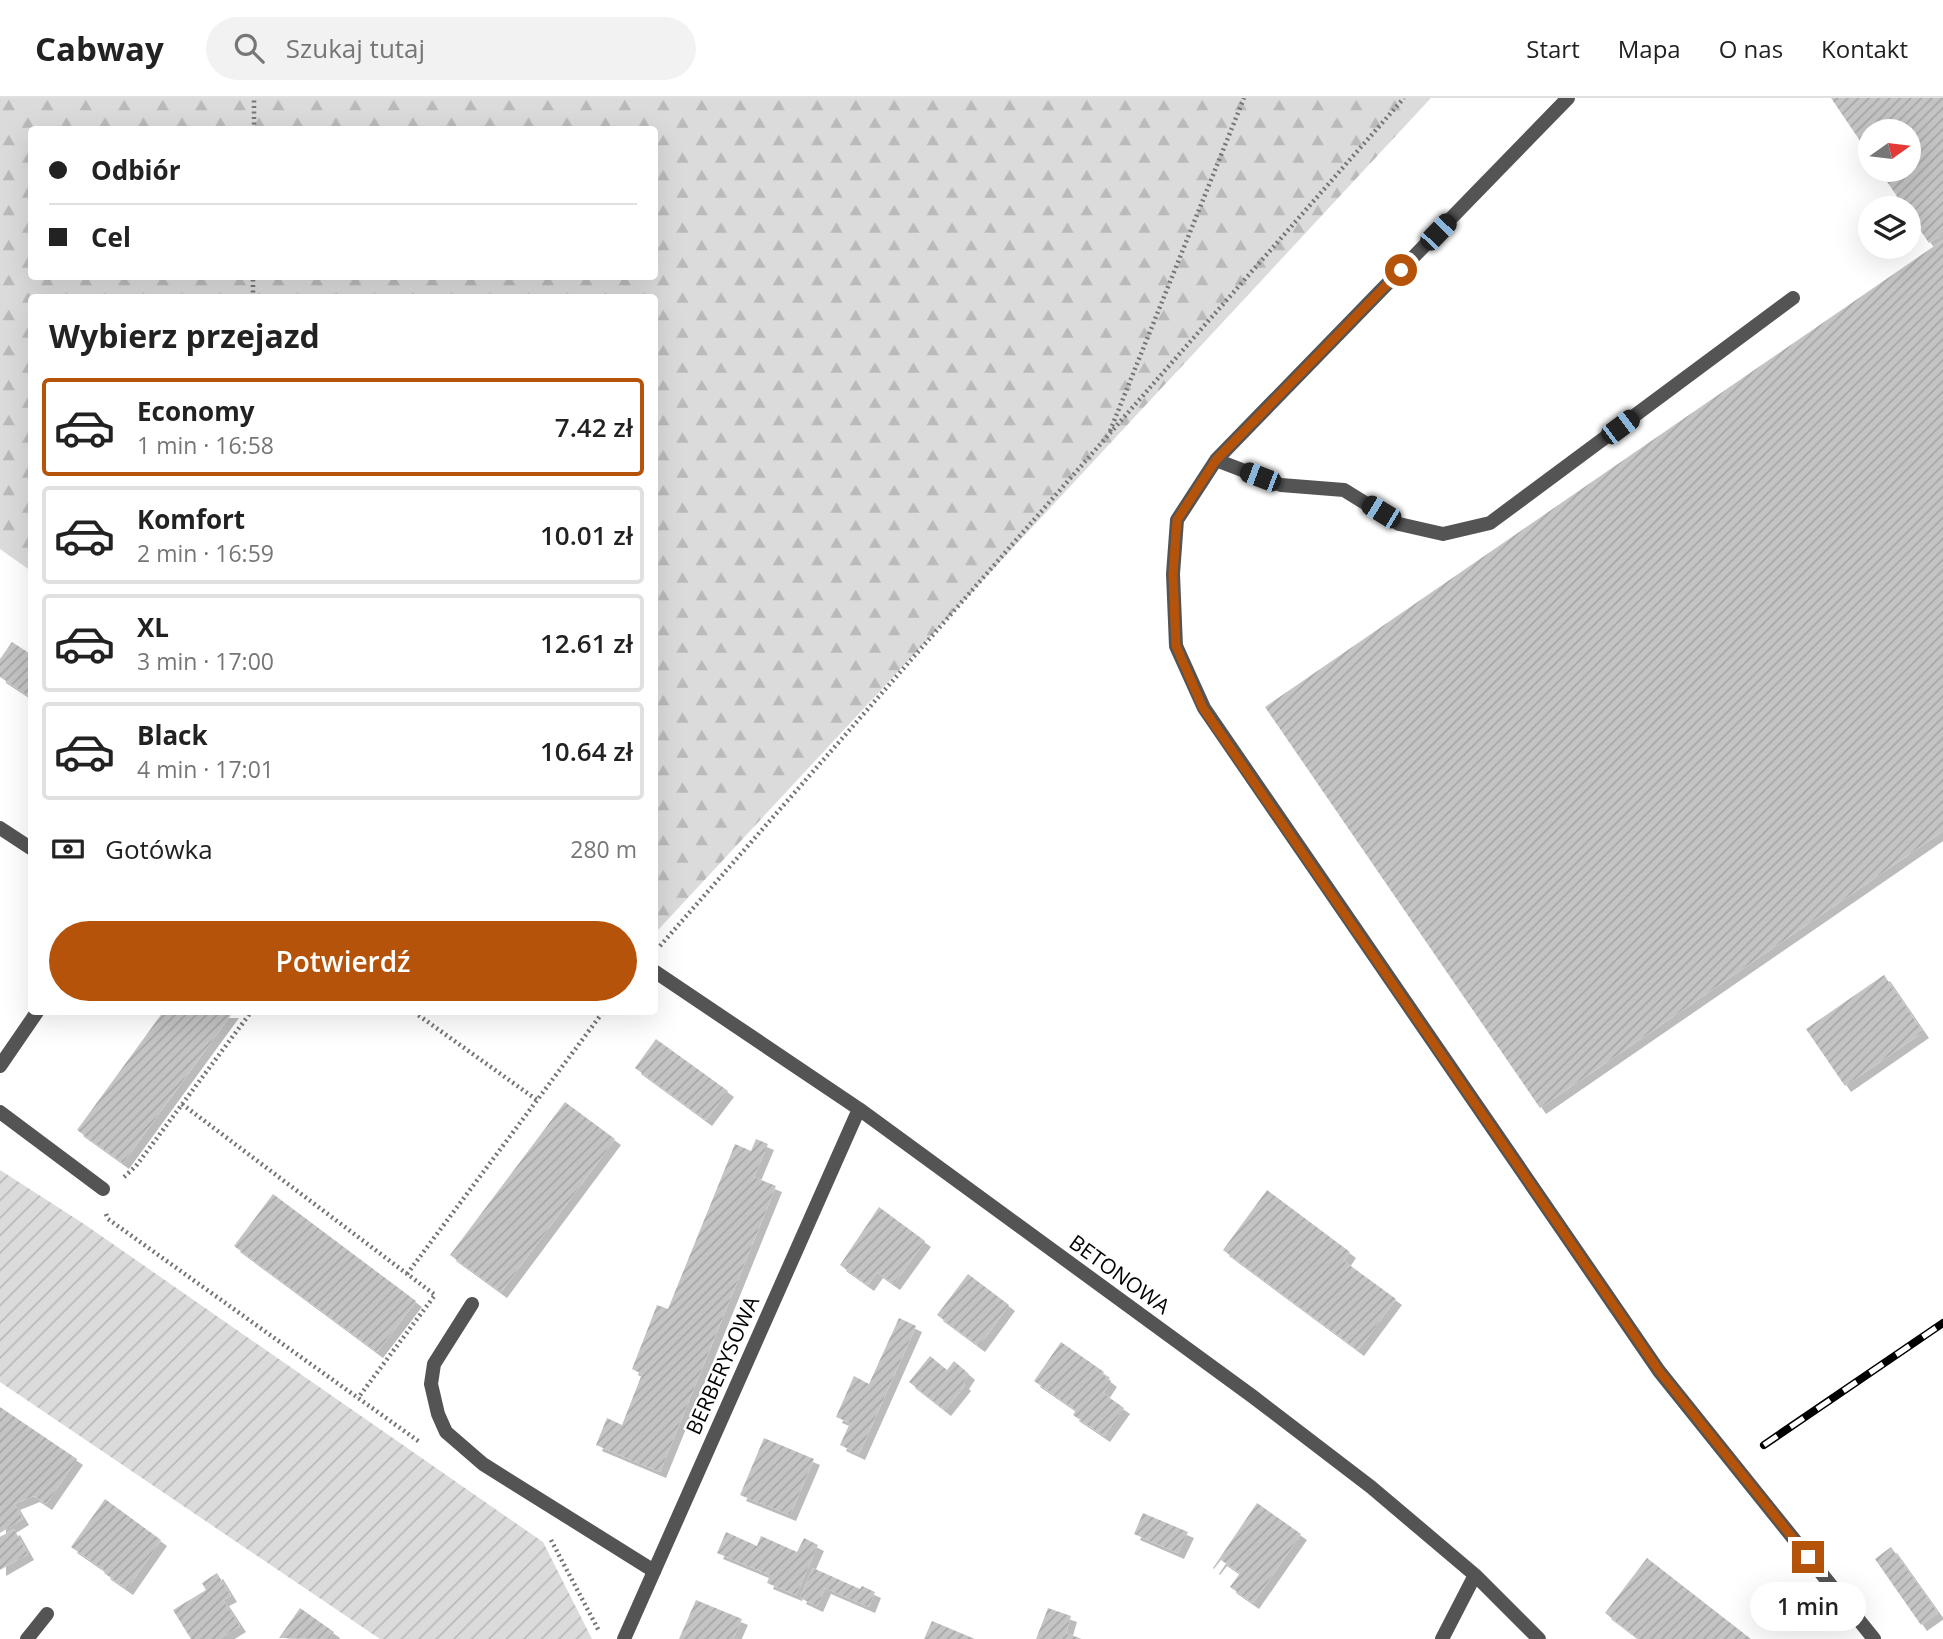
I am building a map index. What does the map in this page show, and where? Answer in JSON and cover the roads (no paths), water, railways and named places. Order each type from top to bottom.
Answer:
[{"type":"street","points":[[1568,98],[1216,460],[1177,520],[1173,574],[1176,646],[1203,708],[1659,1371],[1874,1639]]},
{"type":"street","points":[[1216,460],[1281,485],[1344,490],[1399,524],[1443,534],[1490,523],[1793,298]]},
{"type":"street","points":[[0,828],[28,846]]},
{"type":"street","name":"BETONOWA","points":[[658,974],[859,1109],[1252,1396],[1371,1487],[1475,1575],[1539,1639]]},
{"type":"street","points":[[0,1066],[35,1015]]},
{"type":"street","name":"BERBERYSOWA","points":[[624,1639],[859,1109]]},
{"type":"street","points":[[0,1112],[103,1189]]},
{"type":"street","points":[[472,1304],[434,1364],[431,1384],[438,1414],[446,1432],[483,1464],[654,1571]]},
{"type":"street","points":[[1443,1639],[1475,1575]]},
{"type":"street","points":[[27,1639],[47,1614]]},
{"type":"railway","points":[[1764,1445],[1943,1323]]}]
